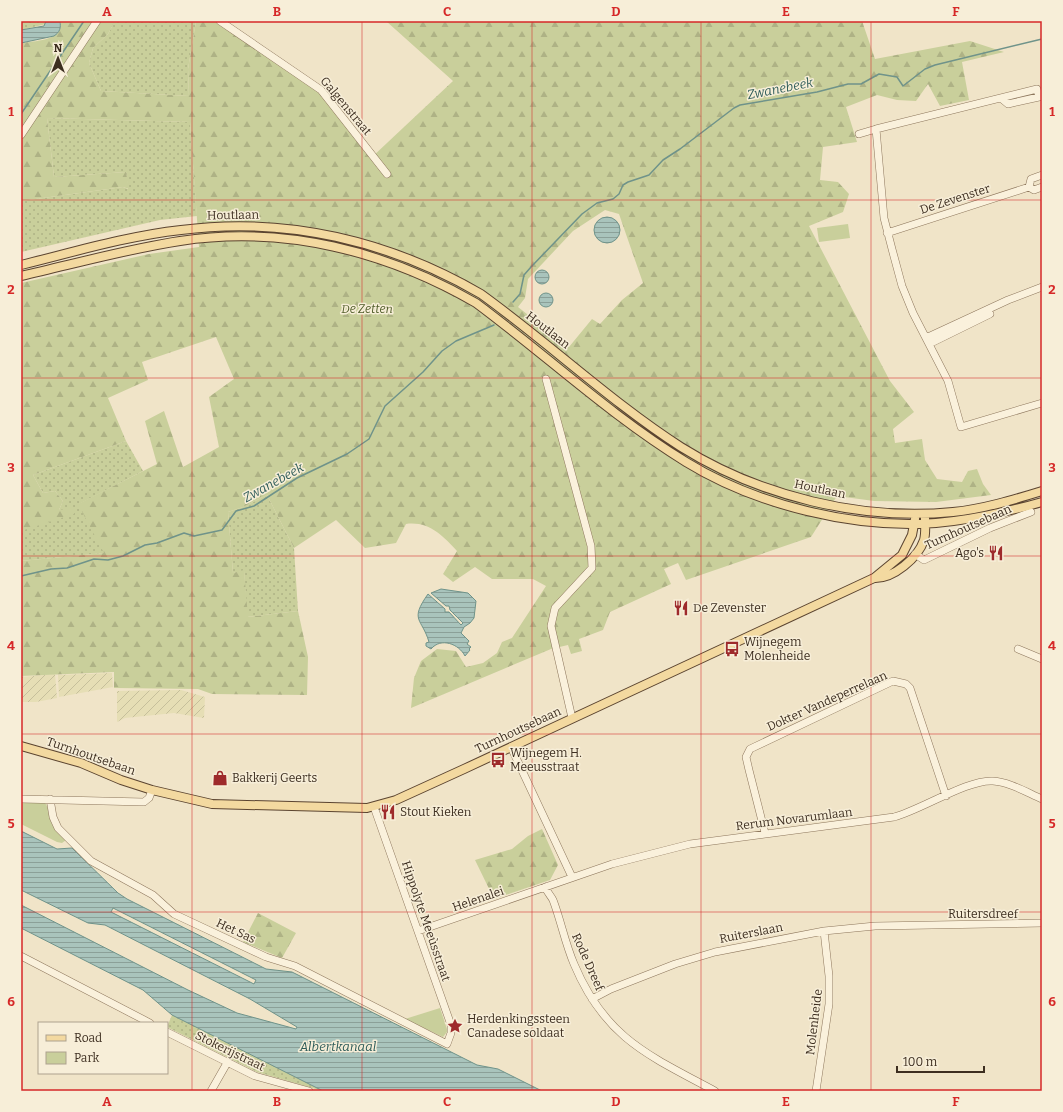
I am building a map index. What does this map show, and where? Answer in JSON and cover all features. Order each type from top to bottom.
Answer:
[{"type":"main road","name":"Houtlaan","points":[[21,265],[165,232],[205,227],[236,226],[288,228],[311,231],[358,241],[413,260],[458,280],[481,294],[658,431],[695,455],[761,486],[815,502],[857,509],[915,513],[972,509],[1042,491]]},
{"type":"main road","name":"Houtlaan","points":[[21,276],[148,247],[206,238],[287,238],[355,250],[393,263],[429,278],[476,303],[652,440],[707,473],[758,496],[830,516],[869,521],[925,524],[982,517],[1042,502]]},
{"type":"main road","name":"Turnhoutsebaan","points":[[21,746],[81,763],[121,780],[152,790],[212,804],[349,808],[374,807],[396,800],[874,578],[896,562],[906,549],[915,523],[915,513]]},
{"type":"main road","name":"Turnhoutsebaan","points":[[874,578],[882,578],[897,571],[915,554],[925,538],[924,513]]},
{"type":"main road","name":"Turnhoutsebaan","points":[[906,549],[915,554]]},
{"type":"street","points":[[21,135],[97,21]]},
{"type":"street","name":"Galgenstraat","points":[[220,21],[321,90],[387,174]]},
{"type":"street","points":[[859,134],[1002,99]]},
{"type":"street","points":[[876,129],[880,181],[887,233],[902,286],[927,341],[948,381],[961,427],[1042,403]]},
{"type":"street","name":"De Zevenster","points":[[1029,187],[1030,179],[1042,175]]},
{"type":"street","name":"De Zevenster","points":[[887,233],[1029,187],[1034,190],[1042,187]]},
{"type":"street","points":[[927,341],[1039,291]]},
{"type":"street","points":[[546,379],[591,546],[593,560],[592,568],[555,608],[551,626],[572,718]]},
{"type":"street","name":"Turnhoutsebaan","points":[[915,554],[924,560],[990,528],[1031,512]]},
{"type":"street","points":[[1018,649],[1042,659]]},
{"type":"street","name":"Dokter Vandeperrelaan","points":[[765,833],[746,757],[750,748],[893,681],[906,684],[910,688],[946,796]]},
{"type":"street","points":[[511,747],[570,878]]},
{"type":"street","name":"Rerum Novarumlaan","points":[[548,886],[612,864],[690,844],[894,817],[910,813],[970,785],[991,780],[1003,782],[1042,799]]},
{"type":"street","points":[[21,799],[146,801],[152,790]]},
{"type":"street","name":"Het Sas","points":[[50,799],[53,817],[58,828],[91,860],[153,895],[174,914],[266,957],[295,966],[447,1044]]},
{"type":"street","name":"Hippolyte Meeùsstraat","points":[[374,807],[451,1025],[451,1033],[447,1044]]},
{"type":"street","name":"Helenalei","points":[[418,932],[548,886]]},
{"type":"street","name":"Rode Dreef","points":[[548,886],[574,964],[592,999],[608,1023],[641,1050],[715,1091]]},
{"type":"street","name":"Ruitersdreef","points":[[923,925],[1042,924]]},
{"type":"street","name":"Ruiterslaan","points":[[592,999],[611,989],[675,964],[715,952],[824,931],[875,926],[923,925]]},
{"type":"street","name":"Molenheide","points":[[816,1091],[829,1004],[829,976],[824,931]]},
{"type":"street","points":[[21,956],[148,1022]]},
{"type":"street","name":"Stokerijstraat","points":[[168,1033],[226,1063],[255,1076],[309,1091]]},
{"type":"street","points":[[212,1091],[226,1063]]},
{"type":"shaded area","points":[[112,673],[113,687],[59,697],[58,675]]},
{"type":"shaded area","points":[[55,674],[57,698],[36,702],[21,702],[21,677]]},
{"type":"shaded area","points":[[181,690],[205,697],[204,718],[174,713],[125,718],[117,722],[117,691]]},
{"type":"green space","points":[[21,21],[46,21],[46,24],[21,30]]},
{"type":"green space","name":"De Zetten","points":[[60,21],[115,21],[108,34],[93,48],[89,63],[101,91],[189,96],[188,69],[196,21],[215,21],[319,92],[371,158],[453,81],[386,21],[862,21],[875,59],[970,41],[1004,52],[962,62],[969,100],[940,106],[928,84],[916,101],[897,100],[877,95],[846,107],[857,142],[823,147],[820,180],[838,182],[849,194],[843,212],[809,226],[890,381],[914,412],[893,429],[895,443],[922,439],[925,460],[937,479],[962,482],[968,471],[977,469],[983,484],[991,495],[936,502],[874,501],[837,496],[811,537],[686,580],[678,563],[664,569],[671,584],[610,612],[603,630],[579,639],[582,651],[571,654],[568,645],[551,649],[411,708],[414,678],[421,661],[437,649],[456,651],[466,667],[483,663],[497,653],[502,642],[512,638],[546,586],[533,579],[492,579],[475,567],[453,582],[443,574],[457,551],[441,535],[429,527],[422,525],[406,524],[396,543],[365,548],[336,520],[294,548],[267,495],[243,507],[228,512],[233,573],[244,570],[248,617],[298,611],[308,657],[307,695],[212,694],[198,689],[114,688],[114,672],[21,676],[21,561],[104,553],[78,504],[157,464],[145,421],[164,411],[183,467],[219,447],[209,397],[234,379],[216,337],[142,362],[148,380],[108,398],[126,441],[33,475],[43,493],[55,491],[63,501],[59,510],[73,508],[74,514],[21,531],[21,283],[149,254],[199,247],[190,122],[47,118],[54,177],[126,172],[129,189],[123,187],[21,201],[21,43],[47,39],[58,33]],"holes":[[[605,210],[619,214],[643,283],[622,300],[600,324],[592,319],[569,347],[518,307],[525,298],[528,279],[573,231]]]},
{"type":"green space","points":[[115,21],[196,21],[188,69],[189,96],[101,91],[89,63],[93,48],[108,34]]},
{"type":"green space","points":[[47,118],[190,122],[197,216],[160,220],[21,252],[21,201],[123,187],[128,189],[126,172],[54,177]]},
{"type":"green space","points":[[848,224],[850,238],[819,242],[817,228]]},
{"type":"green space","points":[[126,441],[143,471],[79,504],[105,553],[21,561],[21,531],[59,510],[63,501],[55,491],[43,493],[33,475]]},
{"type":"green space","points":[[267,495],[294,548],[298,611],[247,617],[244,571],[233,573],[228,512],[243,507]]},
{"type":"green space","points":[[21,802],[44,802],[48,807],[50,820],[53,826],[66,840],[62,843],[57,842],[21,824]]},
{"type":"green space","points":[[542,829],[558,865],[550,880],[494,899],[475,860],[512,849],[528,836]]},
{"type":"green space","points":[[258,913],[296,933],[282,958],[243,942]]},
{"type":"green space","points":[[440,1008],[447,1029],[447,1032],[443,1037],[405,1019]]},
{"type":"green space","points":[[172,1015],[323,1091],[257,1072],[168,1028]]},
{"type":"water","points":[[46,21],[60,21],[60,30],[58,33],[54,36],[21,43],[21,30],[44,26]]},
{"type":"water","points":[[607,217],[616,221],[620,230],[616,239],[607,243],[598,239],[594,230],[598,221]]},
{"type":"water","points":[[539,270],[545,270],[549,274],[549,280],[545,284],[539,284],[535,280],[535,274]]},
{"type":"water","points":[[543,293],[549,293],[553,297],[553,303],[549,307],[543,307],[539,303],[539,297]]},
{"type":"water","points":[[441,589],[468,593],[476,601],[474,618],[464,627],[461,633],[469,641],[467,644],[471,647],[465,656],[459,648],[454,645],[440,643],[431,649],[426,646],[426,643],[429,642],[418,615],[422,603],[428,594],[445,609],[445,612],[449,612],[461,625],[463,623],[450,610],[449,606],[446,606],[431,593]]},
{"type":"water","name":"Albertkanaal","points":[[21,831],[57,849],[72,848],[118,893],[127,899],[266,969],[292,972],[477,1065],[498,1069],[542,1091],[323,1091],[172,1015],[143,990],[21,928],[21,905],[188,990],[237,1013],[296,1029],[297,1027],[250,999],[105,925],[88,923],[21,890]],"holes":[[[113,908],[256,980],[254,984],[111,912]]]},
{"type":"waterway","points":[[21,114],[84,21]]},
{"type":"waterway","name":"Zwanebeek","points":[[513,302],[520,294],[524,275],[582,214],[597,203],[613,199],[619,194],[623,185],[628,182],[649,175],[663,160],[740,105],[817,92],[848,84],[861,84],[879,74],[897,77],[903,86],[925,69],[935,65],[1042,39]]},
{"type":"waterway","name":"Zwanebeek","points":[[21,576],[51,569],[67,568],[94,559],[108,560],[123,556],[145,545],[157,543],[184,533],[194,536],[222,530],[236,511],[254,506],[297,478],[347,454],[369,439],[385,406],[423,372],[442,351],[456,341],[494,325]]},
{"type":"place","name":"Ago's","points":[[996,553]]},
{"type":"place","name":"De Zevenster","points":[[681,608]]},
{"type":"place","name":"Wijnegem Molenheide","points":[[732,649]]},
{"type":"place","name":"Wijnegem H. Meeusstraat","points":[[498,760]]},
{"type":"place","name":"Bakkerij Geerts","points":[[220,778]]},
{"type":"place","name":"Stout Kieken","points":[[388,812]]},
{"type":"place","name":"Herdenkingssteen Canadese soldaat","points":[[455,1026]]}]
